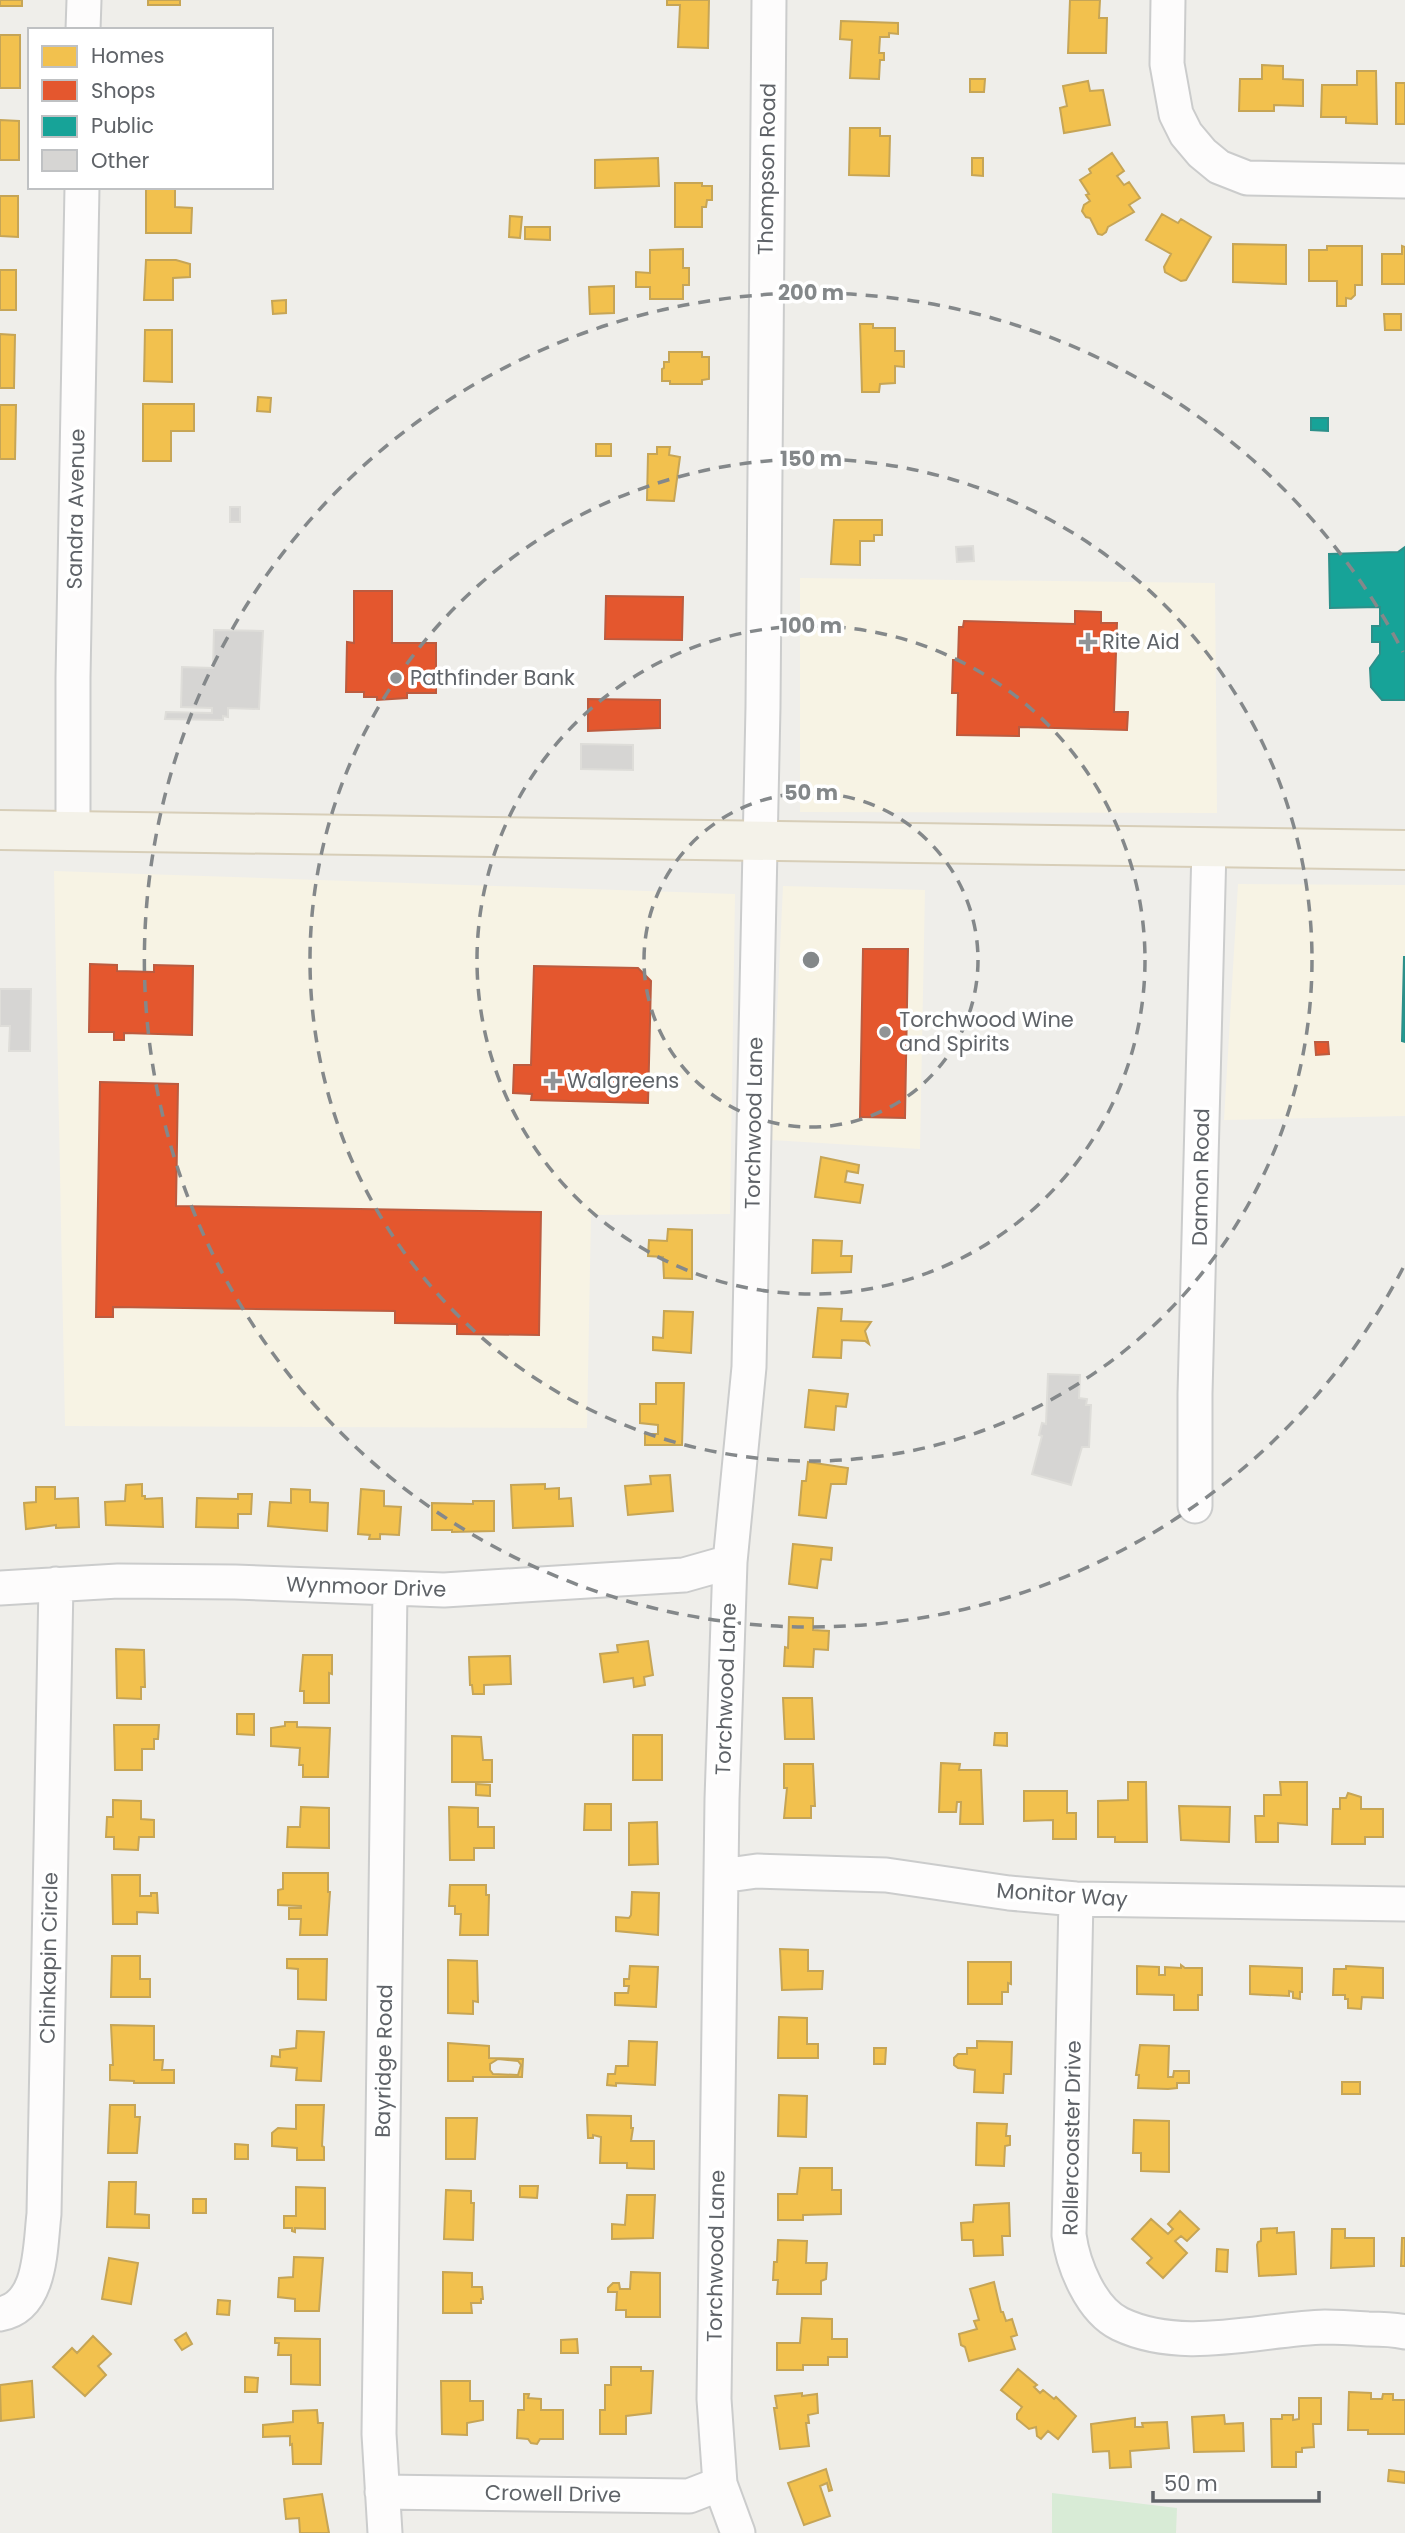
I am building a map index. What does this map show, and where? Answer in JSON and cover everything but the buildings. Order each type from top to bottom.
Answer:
[{"type":"main road","points":[[0,830],[1405,850]]},
{"type":"street","points":[[83,28],[84,0]]},
{"type":"street","name":"Thompson Road","points":[[760,842],[769,0]]},
{"type":"street","points":[[1168,0],[1167,64],[1176,114],[1186,134],[1219,167],[1247,178],[1405,181]]},
{"type":"street","name":"Sandra Avenue","points":[[73,831],[73,678],[82,189]]},
{"type":"street","name":"Torchwood Lane","points":[[738,2533],[720,2484],[714,2399],[721,1876],[730,1562],[749,1367],[760,842]]},
{"type":"street","name":"Damon Road","points":[[1195,1506],[1195,1394],[1209,848]]},
{"type":"street","name":"Wynmoor Drive","points":[[0,1588],[118,1581],[235,1582],[444,1590],[684,1575],[730,1562]]},
{"type":"street","name":"Chinkapin Circle","points":[[0,2314],[8,2313],[21,2305],[35,2280],[44,2214],[56,1584]]},
{"type":"street","name":"Bayridge Road","points":[[385,2533],[379,2434],[390,1589]]},
{"type":"street","name":"Monitor Way","points":[[721,1876],[757,1871],[886,1875],[1009,1893],[1076,1899],[1405,1904]]},
{"type":"street","name":"Rollercoaster Drive","points":[[1076,1899],[1069,2235],[1072,2256],[1082,2283],[1108,2316],[1119,2324],[1152,2335],[1202,2338],[1326,2327],[1405,2332]]},
{"type":"street","name":"Crowell Drive","points":[[382,2491],[689,2496],[720,2484]]},
{"type":"shaded area","points":[[800,578],[1215,583],[1217,813],[800,812]]},
{"type":"shaded area","points":[[54,871],[735,894],[730,1214],[591,1215],[587,1428],[65,1426]]},
{"type":"shaded area","points":[[1238,884],[1405,885],[1405,1116],[1224,1120]]},
{"type":"shaded area","points":[[783,886],[925,890],[920,1149],[771,1140]]},
{"type":"green space","points":[[1052,2493],[1177,2508],[1176,2533],[1052,2533]]},
{"type":"place","name":"Rite Aid","points":[[1088,642]]},
{"type":"place","name":"Pathfinder Bank","points":[[396,678]]},
{"type":"place","name":"Torchwood Wine and Spirits","points":[[885,1032]]},
{"type":"place","name":"Walgreens","points":[[553,1081]]}]
